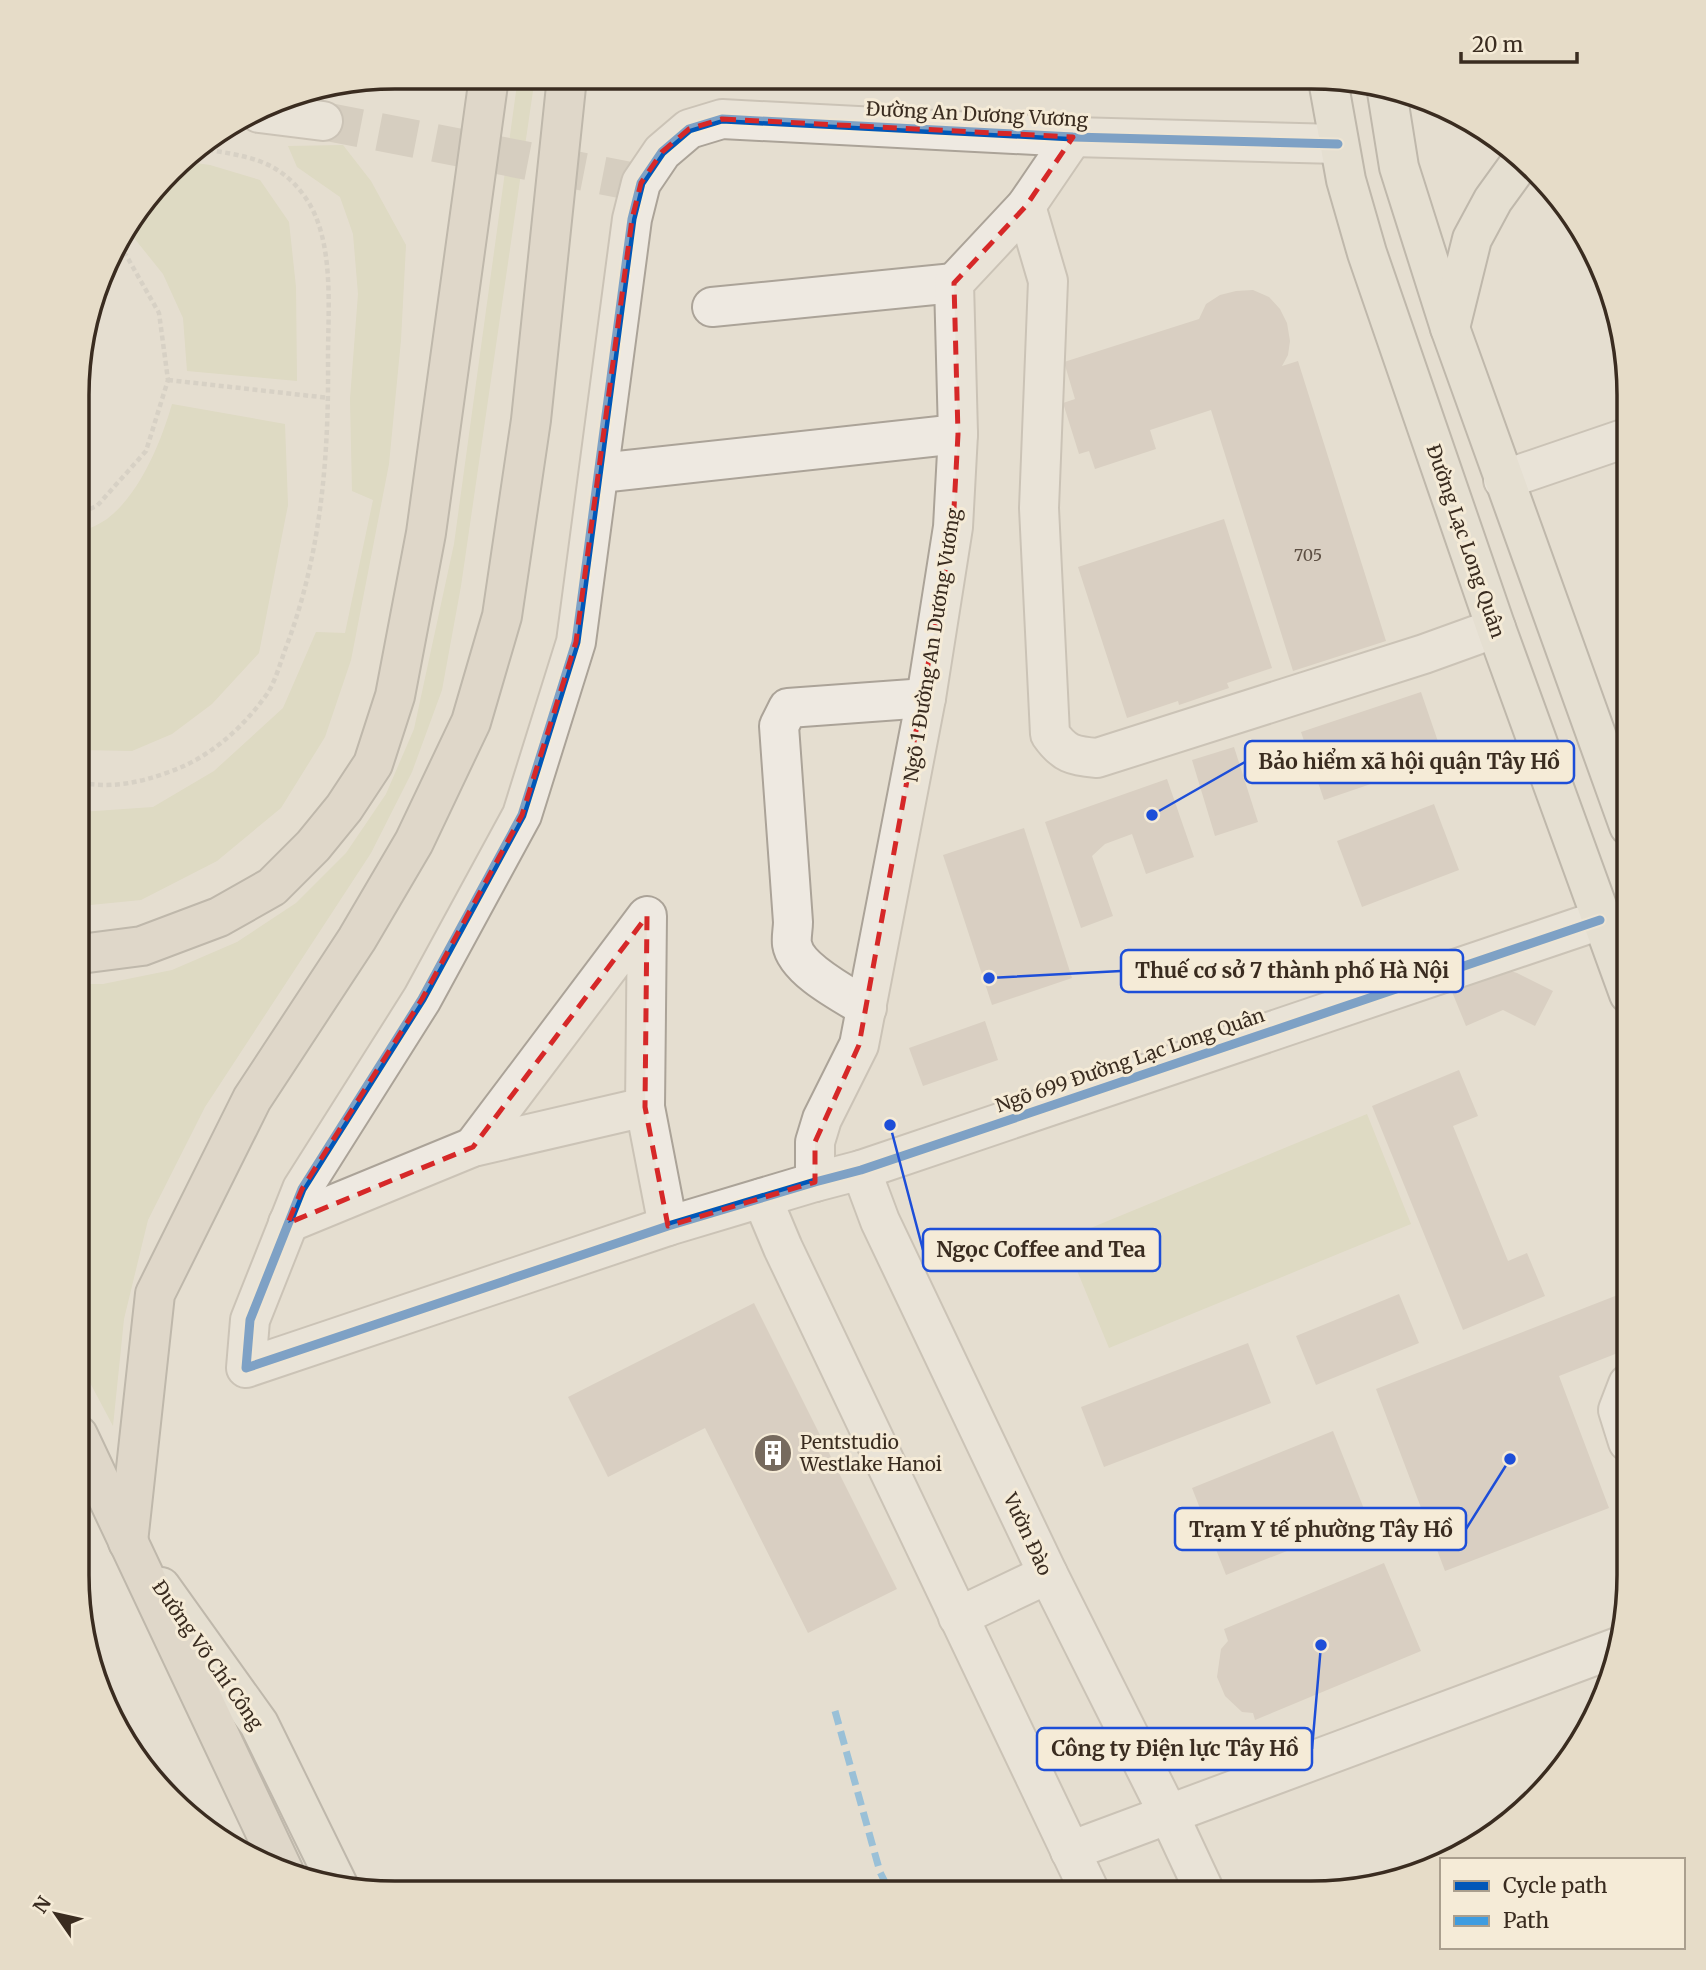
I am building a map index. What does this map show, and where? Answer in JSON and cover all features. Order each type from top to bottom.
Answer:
[{"type":"highway","points":[[89,953],[142,946],[219,917],[272,887],[313,846],[373,764],[395,696],[426,533],[487,89]]},
{"type":"highway","points":[[128,1542],[155,1294],[251,1099],[357,939],[414,842],[471,722],[504,603],[531,420],[566,89]]},
{"type":"highway","name":"Đường Võ Chí Công","points":[[89,1459],[277,1856]]},
{"type":"main road","name":"Đường Lạc Long Quân","points":[[1330,90],[1338,144],[1367,253],[1496,628],[1617,964]]},
{"type":"main road","points":[[1388,100],[1399,167],[1450,328],[1617,793]]},
{"type":"main road","points":[[1450,328],[1472,239],[1493,200],[1516,168]]},
{"type":"main road","name":"Đường Võ Chí Công","points":[[128,1542],[259,1724],[333,1874]]},
{"type":"street","points":[[274,115],[323,121]]},
{"type":"street","name":"Đường An Dương Vương","points":[[600,473],[632,219],[641,183],[662,152],[689,129],[722,120],[1073,137],[1338,144]]},
{"type":"street","points":[[712,307],[954,283],[1026,206],[1073,137]]},
{"type":"street","points":[[1026,206],[1048,281],[1039,508],[1050,734],[1060,748],[1077,757],[1097,758],[1424,654],[1496,628]]},
{"type":"street","name":"Ngõ 1 Đường An Dương Vương","points":[[815,1182],[815,1142],[822,1119],[859,1045],[867,1008],[926,698],[953,527],[958,434],[954,283]]},
{"type":"street","points":[[288,1223],[302,1189],[422,999],[522,815],[576,642],[600,473],[958,434]]},
{"type":"street","points":[[1503,480],[1617,442]]},
{"type":"street","points":[[867,1008],[805,966],[792,946],[793,922],[779,726],[788,708],[926,698]]},
{"type":"street","points":[[473,1147],[646,916],[645,1107],[668,1226]]},
{"type":"street","name":"Ngõ 699 Đường Lạc Long Quân","points":[[288,1223],[250,1320],[246,1368],[668,1226],[861,1170],[1600,920]]},
{"type":"street","points":[[288,1223],[473,1147],[645,1107]]},
{"type":"street","name":"Vườn Đào","points":[[861,1170],[880,1221],[1048,1574],[1200,1881]]},
{"type":"street","points":[[762,1198],[783,1248],[1085,1881]]},
{"type":"street","points":[[958,1617],[1048,1574]]},
{"type":"street","points":[[1070,1851],[1607,1651]]},
{"type":"path","points":[[89,784],[136,783],[180,768],[212,751],[244,721],[269,692],[301,608],[318,533],[329,398],[328,269],[320,230],[306,198],[284,173],[257,158],[211,150]]},
{"type":"path","points":[[89,509],[97,506],[146,451],[167,380],[159,313],[124,254]]},
{"type":"path","points":[[167,380],[329,398]]},
{"type":"highlighted area","points":[[722,119],[1073,137],[1026,206],[954,283],[958,434],[953,527],[859,1045],[815,1142],[815,1182],[668,1226],[645,1107],[647,916],[473,1147],[288,1223],[302,1189],[422,999],[522,815],[576,642],[632,219],[641,183],[662,152],[689,129]]},
{"type":"green space","points":[[516,89],[533,89],[461,586],[442,690],[412,772],[371,853],[205,1107],[148,1220],[124,1319],[113,1426],[89,1381],[89,984],[103,984],[172,970],[237,942],[296,903],[346,853],[386,794],[414,729],[454,544]]},
{"type":"green space","points":[[343,145],[371,181],[406,245],[401,340],[389,464],[351,660],[325,737],[281,808],[217,861],[141,900],[89,905],[89,811],[153,807],[214,771],[283,708],[316,632],[345,633],[373,500],[352,491],[350,399],[358,294],[353,234],[340,197],[297,167],[288,146]]},
{"type":"green space","points":[[193,165],[210,165],[260,180],[289,222],[296,287],[297,381],[187,371],[183,318],[163,274],[133,237],[165,193]]},
{"type":"green space","points":[[172,404],[285,424],[288,505],[259,653],[212,704],[172,734],[132,751],[89,750],[89,528],[107,519],[130,496],[148,466]]},
{"type":"green space","points":[[1367,1114],[1411,1224],[1109,1348],[1064,1239]]},
{"type":"building","points":[[1253,290],[1269,297],[1280,309],[1287,323],[1290,341],[1288,355],[1282,366],[1298,361],[1386,641],[1293,671],[1211,410],[1150,430],[1156,449],[1095,469],[1089,451],[1079,454],[1063,403],[1075,399],[1064,362],[1199,319],[1206,304],[1220,295]]},
{"type":"building","points":[[1224,519],[1272,668],[1227,683],[1229,688],[1179,705],[1178,701],[1127,718],[1078,567]]},
{"type":"building","points":[[1421,692],[1444,759],[1324,800],[1301,732]]},
{"type":"building","points":[[1234,747],[1258,822],[1215,836],[1192,760]]},
{"type":"building","points":[[1167,779],[1194,857],[1146,874],[1132,834],[1105,844],[1092,856],[1113,916],[1081,928],[1045,822]]},
{"type":"building","points":[[1434,804],[1459,870],[1362,907],[1337,841]]},
{"type":"building","points":[[1024,828],[1072,978],[992,1005],[943,855]]},
{"type":"building","points":[[1504,969],[1553,991],[1535,1026],[1503,1010],[1466,1026],[1450,987]]},
{"type":"building","points":[[985,1021],[998,1060],[923,1086],[909,1048]]},
{"type":"building","points":[[1459,1070],[1478,1116],[1453,1126],[1508,1261],[1527,1253],[1545,1296],[1463,1330],[1372,1106]]},
{"type":"building","points":[[1399,1294],[1419,1343],[1316,1385],[1296,1336]]},
{"type":"building","points":[[1617,1295],[1617,1353],[1559,1376],[1609,1508],[1445,1571],[1376,1389]]},
{"type":"building","name":"Pentstudio Westlake Hanoi","points":[[754,1303],[897,1589],[808,1633],[705,1428],[608,1477],[568,1397]]},
{"type":"building","points":[[1248,1343],[1271,1403],[1104,1467],[1081,1407]]},
{"type":"building","points":[[1333,1431],[1368,1519],[1226,1575],[1192,1488]]},
{"type":"building","points":[[1384,1563],[1421,1651],[1255,1720],[1253,1713],[1242,1712],[1225,1696],[1217,1677],[1221,1649],[1228,1641],[1224,1629]]},
{"type":"tunnel","points":[[323,121],[641,183]]},
{"type":"marked path","points":[[835,1711],[884,1881]]},
{"type":"cycle path","points":[[1338,144],[1073,137],[722,119],[689,129],[662,152],[641,183],[632,219],[576,642],[522,815],[422,999],[302,1189],[250,1320],[246,1368],[668,1226],[861,1170],[1600,920]]},
{"type":"place","name":"Bảo hiểm xã hội quận Tây Hồ","points":[[1152,815]]},
{"type":"place","name":"Thuế cơ sở 7 thành phố Hà Nội","points":[[989,978]]},
{"type":"place","name":"Ngọc Coffee and Tea","points":[[890,1125]]},
{"type":"place","name":"Pentstudio Westlake Hanoi","points":[[773,1453]]},
{"type":"place","name":"Trạm Y tế phường Tây Hồ","points":[[1510,1459]]},
{"type":"place","name":"Công ty Điện lực Tây Hồ","points":[[1321,1645]]}]
